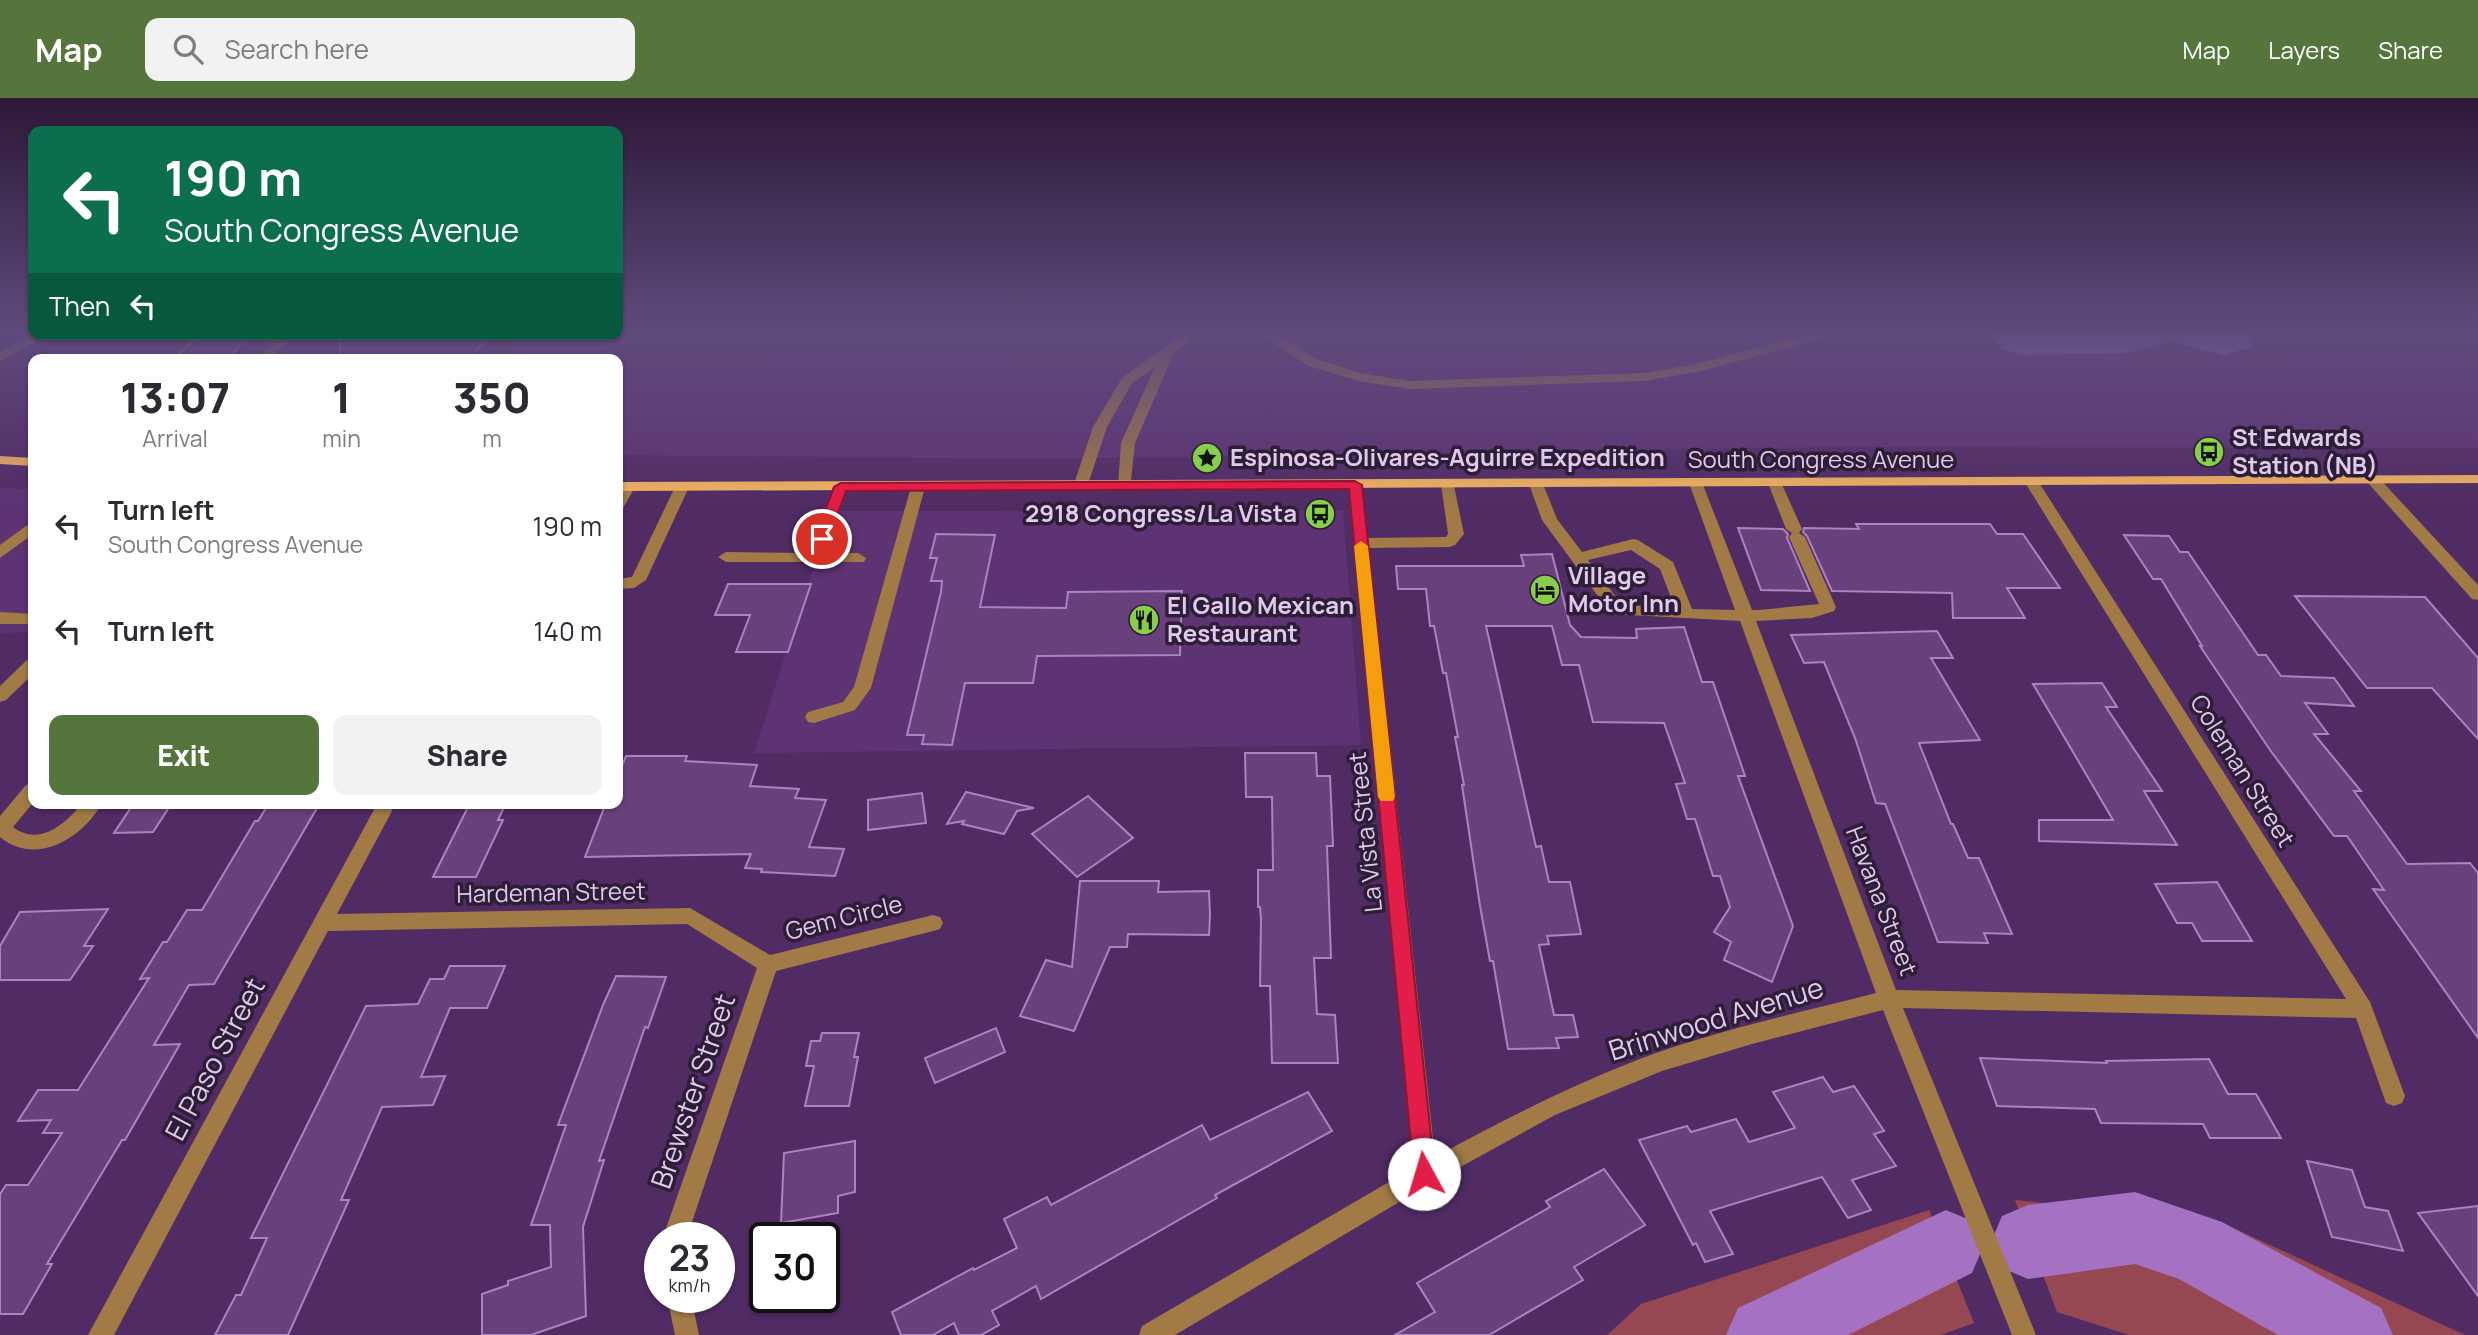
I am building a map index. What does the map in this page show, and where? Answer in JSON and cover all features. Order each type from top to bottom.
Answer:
[{"type":"main road","points":[[0,460],[28,462]]},
{"type":"main road","name":"South Congress Avenue","points":[[623,487],[2478,479]]},
{"type":"street","points":[[1080,487],[1100,427],[1121,390]]},
{"type":"street","points":[[1125,486],[1128,443],[1151,390]]},
{"type":"street","points":[[2373,480],[2478,595]]},
{"type":"street","name":"Coleman Street","points":[[2031,481],[2363,1009],[2394,1096]]},
{"type":"street","name":"Havana Street","points":[[1696,483],[1889,999],[2024,1335]]},
{"type":"street","points":[[1536,484],[1550,520],[1617,610],[1745,615],[1817,613],[1828,607],[1775,483]]},
{"type":"street","points":[[1361,543],[1450,542],[1456,534],[1448,484]]},
{"type":"street","name":"La Vista Street","points":[[1355,485],[1424,1174]]},
{"type":"street","points":[[623,584],[638,580],[682,487]]},
{"type":"street","points":[[814,558],[841,487]]},
{"type":"street","points":[[814,717],[849,706],[862,688],[918,487]]},
{"type":"street","points":[[0,552],[28,530]]},
{"type":"street","points":[[1580,557],[1633,544],[1667,566],[1685,612]]},
{"type":"street","points":[[726,557],[858,558]]},
{"type":"street","points":[[0,618],[28,619]]},
{"type":"street","points":[[0,696],[28,669]]},
{"type":"street","points":[[28,796],[2,827],[10,838],[27,842],[54,838],[73,827],[88,809]]},
{"type":"street","name":"El Paso Street","points":[[100,1335],[383,811]]},
{"type":"street","name":"Hardeman Street","points":[[321,923],[690,916],[768,964]]},
{"type":"street","name":"Gem Circle","points":[[768,964],[933,923]]},
{"type":"street","name":"Brewster Street","points":[[680,1222],[768,964]]},
{"type":"street","name":"Brinwood Avenue","points":[[1151,1335],[1424,1174],[1547,1108],[1659,1062],[1752,1034],[1889,999],[2363,1009]]},
{"type":"street","points":[[682,1313],[687,1335]]},
{"type":"shaded area","points":[[623,390],[2478,390],[2478,448],[1824,447],[1037,459],[623,455]]},
{"type":"shaded area","points":[[0,488],[28,489],[28,632],[0,633]]},
{"type":"shaded area","points":[[1343,510],[1361,745],[754,753],[831,511]]},
{"type":"shaded area","points":[[2015,1200],[2216,1220],[2465,1335],[2129,1335],[2057,1312]]},
{"type":"shaded area","points":[[1929,1210],[1974,1323],[1941,1335],[1607,1335],[1641,1304]]},
{"type":"building","points":[[1856,524],[1990,524],[1997,534],[2023,534],[2060,588],[2007,588],[2025,618],[1953,618],[1952,593],[1832,591],[1803,532],[1804,528],[1859,529]]},
{"type":"building","points":[[1738,528],[1783,529],[1788,534],[1787,538],[1810,591],[1761,590]]},
{"type":"building","points":[[936,534],[995,535],[980,607],[1066,608],[1068,592],[1182,591],[1180,655],[1037,656],[1033,683],[965,683],[952,745],[922,744],[924,735],[907,735],[941,592],[942,581],[931,581],[937,558],[930,558]]},
{"type":"building","points":[[2124,535],[2169,536],[2180,552],[2188,552],[2258,655],[2266,655],[2281,676],[2334,678],[2354,706],[2305,703],[2328,734],[2314,734],[2361,791],[2354,791],[2407,864],[2470,863],[2478,873],[2478,1038],[2373,889],[2384,890],[2347,836],[2334,836],[2270,750],[2200,646],[2161,579],[2153,579]]},
{"type":"building","points":[[1552,554],[1570,625],[1581,637],[1637,638],[1636,629],[1684,627],[1702,682],[1713,682],[1745,776],[1738,776],[1793,926],[1772,982],[1724,960],[1731,942],[1714,932],[1730,907],[1720,876],[1713,876],[1695,819],[1687,819],[1676,784],[1685,783],[1664,723],[1593,722],[1579,665],[1562,665],[1552,626],[1486,626],[1536,847],[1541,846],[1549,882],[1570,882],[1581,934],[1547,936],[1549,944],[1539,945],[1554,1015],[1573,1015],[1578,1037],[1556,1038],[1559,1048],[1508,1049],[1493,961],[1490,961],[1480,906],[1455,737],[1458,737],[1446,673],[1443,673],[1434,626],[1430,626],[1426,589],[1398,589],[1396,566],[1524,566],[1521,555]]},
{"type":"building","points":[[728,584],[811,584],[788,652],[736,652],[750,615],[715,615]]},
{"type":"building","points":[[2295,596],[2425,597],[2478,658],[2478,739],[2432,688],[2367,688]]},
{"type":"building","points":[[1937,631],[1953,658],[1931,658],[1980,740],[1919,743],[1951,824],[1968,858],[1979,858],[2012,934],[1984,933],[1988,943],[1938,942],[1885,804],[1876,803],[1855,738],[1824,662],[1804,663],[1791,635]]},
{"type":"building","points":[[2102,683],[2117,707],[2106,707],[2162,791],[2144,791],[2177,845],[2039,841],[2039,820],[2113,820],[2033,684]]},
{"type":"building","points":[[1245,753],[1316,753],[1317,776],[1330,776],[1333,846],[1327,846],[1331,958],[1314,958],[1317,1014],[1335,1015],[1338,1063],[1272,1063],[1270,986],[1260,986],[1261,919],[1258,907],[1258,870],[1273,870],[1272,797],[1246,797]]},
{"type":"building","points":[[626,756],[687,756],[685,761],[757,765],[750,786],[799,789],[795,798],[826,800],[809,847],[844,849],[835,876],[761,872],[762,869],[745,868],[751,854],[585,857],[604,809],[623,809],[623,764]]},
{"type":"building","points":[[966,792],[1034,808],[1017,811],[1004,834],[962,824],[964,821],[947,824]]},
{"type":"building","points":[[922,793],[926,823],[868,830],[868,800]]},
{"type":"building","points":[[1088,796],[1133,838],[1077,877],[1032,834]]},
{"type":"building","points":[[130,809],[168,809],[153,832],[114,833]]},
{"type":"building","points":[[265,809],[316,809],[214,984],[189,985],[154,1045],[180,1044],[125,1140],[122,1140],[47,1264],[52,1264],[23,1314],[0,1314],[0,1194],[6,1185],[28,1185],[62,1133],[43,1133],[51,1120],[18,1121],[38,1090],[78,1090],[149,978],[140,979],[163,942],[167,942],[187,910],[202,910],[255,821],[258,821]]},
{"type":"building","points":[[467,809],[503,809],[498,820],[503,820],[476,877],[433,877]]},
{"type":"building","points":[[1080,881],[1159,881],[1158,892],[1209,891],[1210,915],[1209,935],[1128,934],[1127,947],[1110,947],[1074,1031],[1020,1016],[1046,960],[1072,967]]},
{"type":"building","points":[[2217,882],[2252,941],[2202,941],[2192,923],[2177,923],[2155,884]]},
{"type":"building","points":[[108,909],[84,946],[93,946],[70,980],[0,980],[0,946],[20,912]]},
{"type":"building","points":[[450,966],[505,966],[487,1008],[450,1008],[421,1077],[445,1076],[433,1105],[382,1107],[341,1200],[349,1200],[288,1335],[215,1335],[236,1295],[241,1295],[267,1238],[251,1238],[366,1006],[418,1004],[430,979],[444,979]]},
{"type":"building","points":[[616,976],[666,977],[648,1028],[645,1027],[599,1161],[604,1160],[583,1227],[586,1316],[531,1335],[482,1335],[482,1294],[508,1285],[508,1281],[551,1267],[550,1225],[531,1225],[566,1125],[558,1125]]},
{"type":"building","points":[[996,1028],[1005,1052],[935,1083],[925,1058]]},
{"type":"building","points":[[822,1033],[859,1033],[854,1057],[858,1057],[849,1106],[805,1106],[814,1066],[806,1066],[811,1041],[820,1041]]},
{"type":"building","points":[[1980,1058],[2107,1063],[2106,1061],[2209,1059],[2228,1094],[2256,1094],[2281,1138],[2210,1138],[2203,1124],[2101,1123],[2095,1109],[1997,1106]]},
{"type":"building","points":[[1823,1077],[1833,1092],[1854,1086],[1884,1131],[1874,1134],[1896,1166],[1852,1180],[1871,1210],[1848,1218],[1822,1177],[1710,1211],[1733,1254],[1705,1262],[1696,1243],[1693,1245],[1639,1140],[1687,1126],[1691,1132],[1736,1119],[1749,1142],[1795,1128],[1773,1092]]},
{"type":"building","points":[[1308,1092],[1332,1131],[1215,1195],[1217,1198],[1041,1299],[1036,1286],[992,1311],[999,1325],[981,1335],[959,1335],[954,1323],[933,1335],[901,1335],[892,1312],[973,1268],[974,1270],[1017,1248],[1004,1219],[1047,1197],[1051,1205],[1202,1125],[1210,1140]]},
{"type":"building","points":[[855,1141],[855,1192],[838,1196],[838,1213],[781,1222],[784,1153]]},
{"type":"building","points":[[2307,1161],[2352,1170],[2365,1207],[2388,1211],[2403,1251],[2332,1237]]},
{"type":"building","points":[[1604,1169],[1645,1225],[1574,1267],[1583,1280],[1489,1335],[1395,1335],[1435,1312],[1417,1283],[1550,1207],[1546,1201]]},
{"type":"building","points":[[2478,1206],[2478,1296],[2418,1213]]},
{"type":"waterway","points":[[2028,1242],[2135,1228],[2196,1248],[2354,1335]]},
{"type":"waterway","points":[[1765,1335],[1946,1247]]},
{"type":"slow traffic","points":[[1361,546],[1387,797]]},
{"type":"place","name":"St Edwards Station (NB)","points":[[2209,452]]},
{"type":"place","name":"Espinosa-Olivares-Aguirre Expedition","points":[[1207,458]]},
{"type":"place","name":"2918 Congress/La Vista","points":[[1320,514]]},
{"type":"place","name":"Village Motor Inn","points":[[1545,590]]},
{"type":"place","name":"El Gallo Mexican Restaurant","points":[[1144,620]]},
{"type":"route","points":[[822,539],[841,487],[1355,485],[1424,1174]]}]
